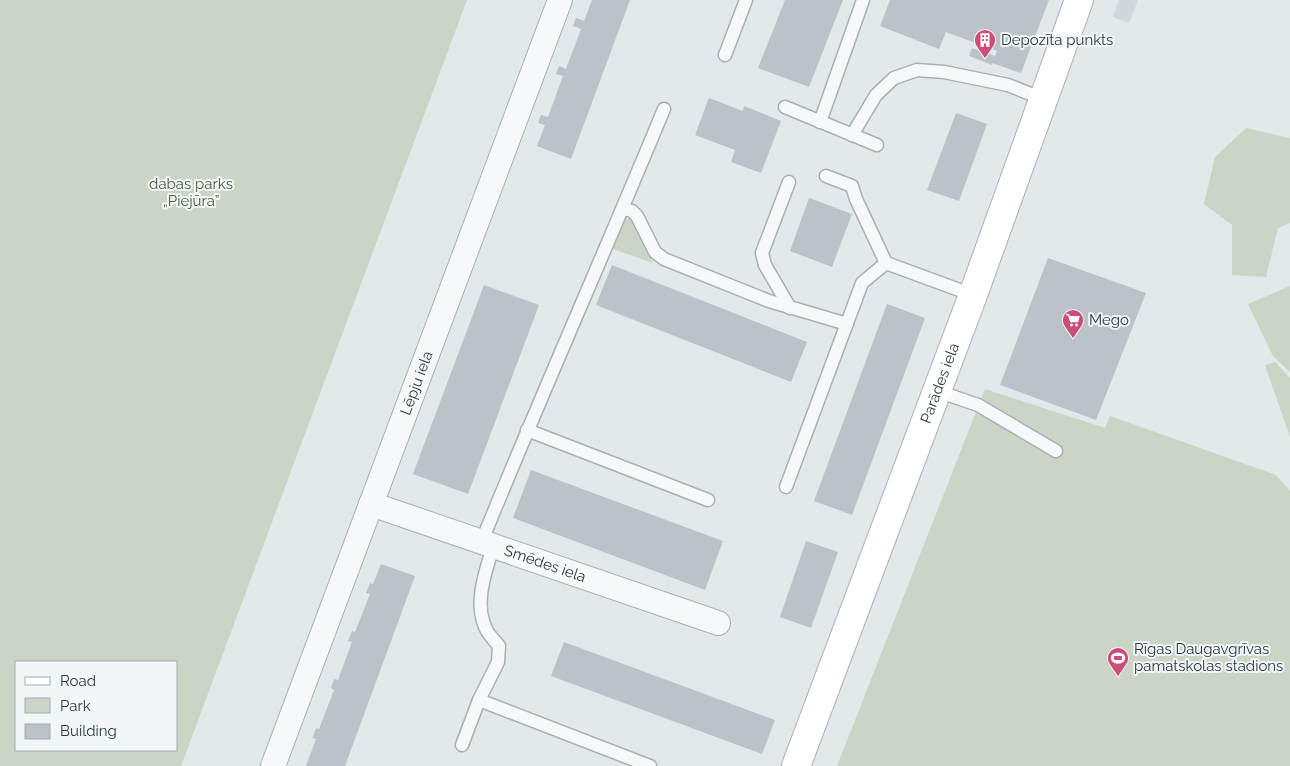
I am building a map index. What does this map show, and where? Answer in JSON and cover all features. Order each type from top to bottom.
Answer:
[{"type":"street","name":"Lēpju iela","points":[[273,766],[560,0]]},
{"type":"street","name":"Parādes iela","points":[[796,766],[973,294],[1079,0]]},
{"type":"street","name":"Smēdes iela","points":[[371,504],[718,623]]},
{"type":"lane","points":[[725,55],[746,0]]},
{"type":"lane","points":[[820,122],[864,0]]},
{"type":"lane","points":[[852,135],[876,95],[894,78],[917,70],[944,72],[1008,85],[1043,99]]},
{"type":"lane","points":[[785,107],[878,144]]},
{"type":"lane","points":[[462,745],[479,700],[498,662],[499,646],[487,630],[480,609],[487,545],[526,430],[623,209],[664,109]]},
{"type":"lane","points":[[826,176],[852,186],[856,199],[886,263],[973,294]]},
{"type":"lane","points":[[789,182],[762,253],[765,265],[790,308]]},
{"type":"lane","points":[[623,209],[632,211],[637,216],[655,252],[664,259],[769,302],[847,324]]},
{"type":"lane","points":[[786,487],[862,283],[886,263]]},
{"type":"lane","points":[[937,391],[978,405],[1056,451]]},
{"type":"lane","points":[[526,430],[708,500]]},
{"type":"lane","points":[[479,700],[650,766]]},
{"type":"shaded area","points":[[1119,0],[1138,0],[1129,23],[1113,17]]},
{"type":"green space","name":"dabas parks „Piejūra”","points":[[0,0],[467,0],[181,766],[0,766]]},
{"type":"green space","points":[[1246,128],[1290,138],[1290,223],[1278,228],[1266,277],[1232,275],[1232,225],[1204,204],[1215,157]]},
{"type":"green space","points":[[624,218],[631,219],[653,263],[610,248]]},
{"type":"green space","points":[[1290,286],[1290,372],[1273,356],[1248,304]]},
{"type":"green space","points":[[1275,362],[1290,378],[1290,437],[1265,365]]},
{"type":"green space","points":[[985,389],[1105,428],[1110,416],[1276,475],[1290,491],[1290,766],[837,766]]},
{"type":"building","points":[[592,0],[630,0],[571,159],[537,146],[545,125],[538,123],[541,115],[548,117],[563,76],[556,74],[559,66],[566,69],[581,29],[573,26],[576,18],[584,21]]},
{"type":"building","points":[[785,0],[843,0],[809,87],[758,68]]},
{"type":"building","points":[[890,0],[1049,0],[1021,73],[969,56],[972,48],[995,56],[997,51],[946,32],[939,49],[880,26]]},
{"type":"building","points":[[709,98],[743,111],[744,106],[781,121],[761,173],[731,162],[735,150],[695,135]]},
{"type":"building","points":[[956,113],[987,124],[959,201],[927,190]]},
{"type":"building","points":[[809,198],[852,214],[832,267],[790,251]]},
{"type":"building","name":"Mego","points":[[1048,258],[1146,293],[1096,420],[1000,385]]},
{"type":"building","points":[[612,265],[807,342],[791,382],[596,305]]},
{"type":"building","points":[[484,285],[539,305],[468,494],[413,474]]},
{"type":"building","points":[[887,304],[925,318],[852,515],[814,501]]},
{"type":"building","points":[[531,470],[723,541],[705,590],[513,518]]},
{"type":"building","points":[[806,541],[838,552],[811,628],[780,617]]},
{"type":"building","points":[[381,564],[415,576],[345,766],[306,766],[316,739],[312,738],[316,728],[319,729],[334,690],[331,688],[334,679],[338,680],[352,642],[348,641],[352,631],[355,632],[370,594],[366,593],[370,583],[373,584]]},
{"type":"building","points":[[564,642],[775,720],[762,754],[551,676]]},
{"type":"place","name":"Depozīta punkts","points":[[985,59]]},
{"type":"place","name":"Mego","points":[[1073,339]]},
{"type":"place","name":"Rīgas Daugavgrīvas pamatskolas stadions","points":[[1118,677]]}]
